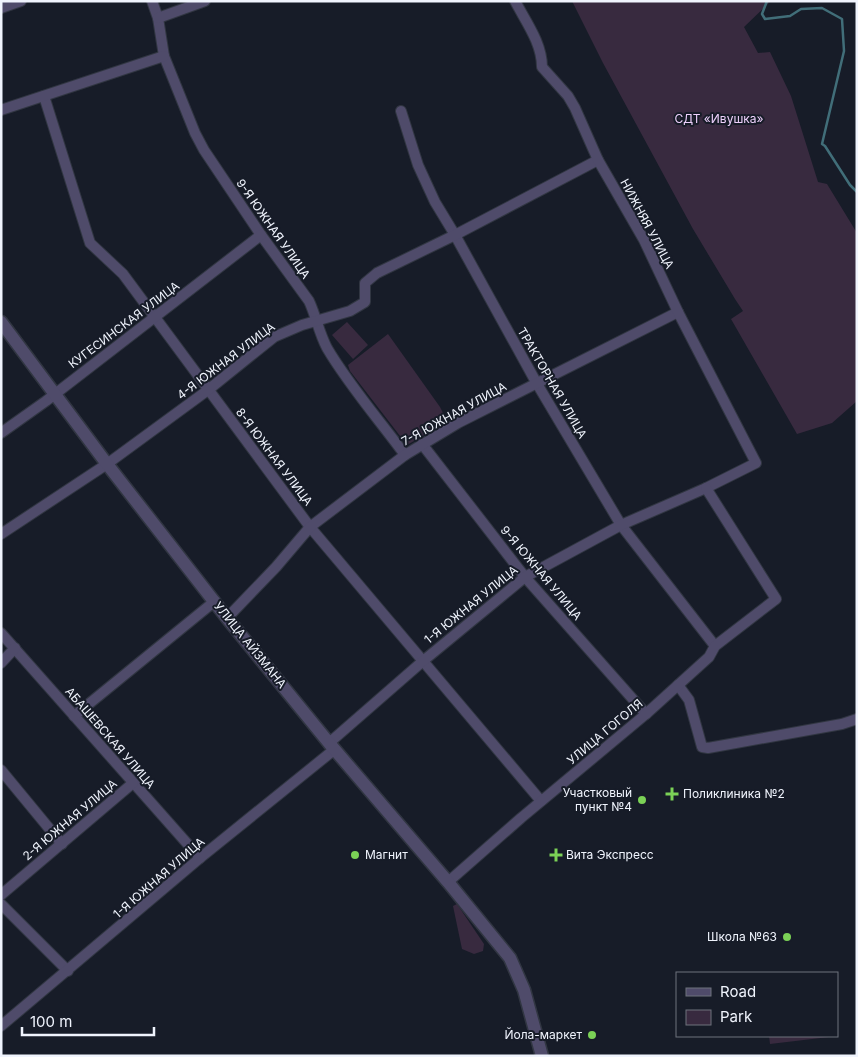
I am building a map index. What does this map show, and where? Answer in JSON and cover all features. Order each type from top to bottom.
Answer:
[{"type":"street","points":[[1,8],[21,1]]},
{"type":"street","name":"9-Я ЮЖНАЯ УЛИЦА","points":[[152,1],[158,18],[164,56],[195,133],[204,150],[261,236],[308,301],[320,333],[335,361],[405,455]]},
{"type":"street","points":[[158,18],[205,1]]},
{"type":"street","name":"НИЖНЯЯ УЛИЦА","points":[[515,1],[539,47],[542,67],[568,96],[575,108],[598,160],[644,240],[678,312],[756,463]]},
{"type":"street","points":[[1,110],[164,56]]},
{"type":"street","name":"8-Я ЮЖНАЯ УЛИЦА","points":[[44,96],[90,244],[123,274],[310,526],[541,801]]},
{"type":"street","name":"ТРАКТОРНАЯ УЛИЦА","points":[[401,112],[418,165],[435,202],[455,234],[536,382],[621,525],[715,646]]},
{"type":"street","name":"4-Я ЮЖНАЯ УЛИЦА","points":[[1,534],[106,464],[208,390],[274,338],[302,325],[337,316],[361,305],[365,302],[365,283],[377,273],[598,160]]},
{"type":"street","name":"КУГЕСИНСКАЯ УЛИЦА","points":[[1,433],[261,236]]},
{"type":"street","name":"7-Я ЮЖНАЯ УЛИЦА","points":[[227,618],[276,567],[310,526],[405,455],[458,423],[536,382],[678,312]]},
{"type":"street","name":"УЛИЦА АЙЗМАНА","points":[[1,322],[106,464],[227,618],[510,958],[524,990],[542,1056]]},
{"type":"street","name":"9-Я ЮЖНАЯ УЛИЦА","points":[[422,444],[525,576],[646,714]]},
{"type":"street","name":"1-Я ЮЖНАЯ УЛИЦА","points":[[1,1026],[332,746],[423,661],[525,576],[621,525],[706,488],[756,463]]},
{"type":"street","name":"УЛИЦА ГОГОЛЯ","points":[[448,882],[541,801],[646,714],[709,657],[715,646],[776,599],[706,488]]},
{"type":"street","points":[[74,716],[215,601]]},
{"type":"street","name":"АБАШЕВСКАЯ УЛИЦА","points":[[1,633],[200,858]]},
{"type":"street","points":[[1,662],[15,648]]},
{"type":"street","points":[[678,685],[689,700],[702,747],[708,748],[842,724],[857,719]]},
{"type":"street","points":[[1,770],[62,844]]},
{"type":"street","name":"2-Я ЮЖНАЯ УЛИЦА","points":[[1,895],[133,783]]},
{"type":"street","points":[[1,904],[68,971]]},
{"type":"green space","name":"СДТ «Ивушка»","points":[[572,1],[771,1],[744,27],[758,53],[770,52],[791,96],[818,182],[827,184],[857,233],[857,401],[832,423],[797,434],[731,319],[743,311],[693,229],[603,63]]},
{"type":"green space","points":[[347,322],[368,345],[353,359],[332,335]]},
{"type":"green space","points":[[388,334],[440,407],[446,419],[445,423],[407,445],[350,371],[348,365]]},
{"type":"green space","points":[[457,904],[484,944],[483,951],[474,954],[462,949],[453,906]]},
{"type":"green space","points":[[769,1037],[829,1037],[770,1044]]},
{"type":"waterway","points":[[767,1],[762,14],[765,19],[790,16],[801,9],[822,8],[842,19],[844,51],[822,144],[850,185],[857,192]]},
{"type":"place","name":"Поликлиника №2","points":[[672,794]]},
{"type":"place","name":"Участковый пункт №4","points":[[642,800]]},
{"type":"place","name":"Магнит","points":[[355,855]]},
{"type":"place","name":"Вита Экспресс","points":[[556,855]]},
{"type":"place","name":"Школа №63","points":[[787,937]]},
{"type":"place","name":"Йола-маркет","points":[[592,1035]]}]
